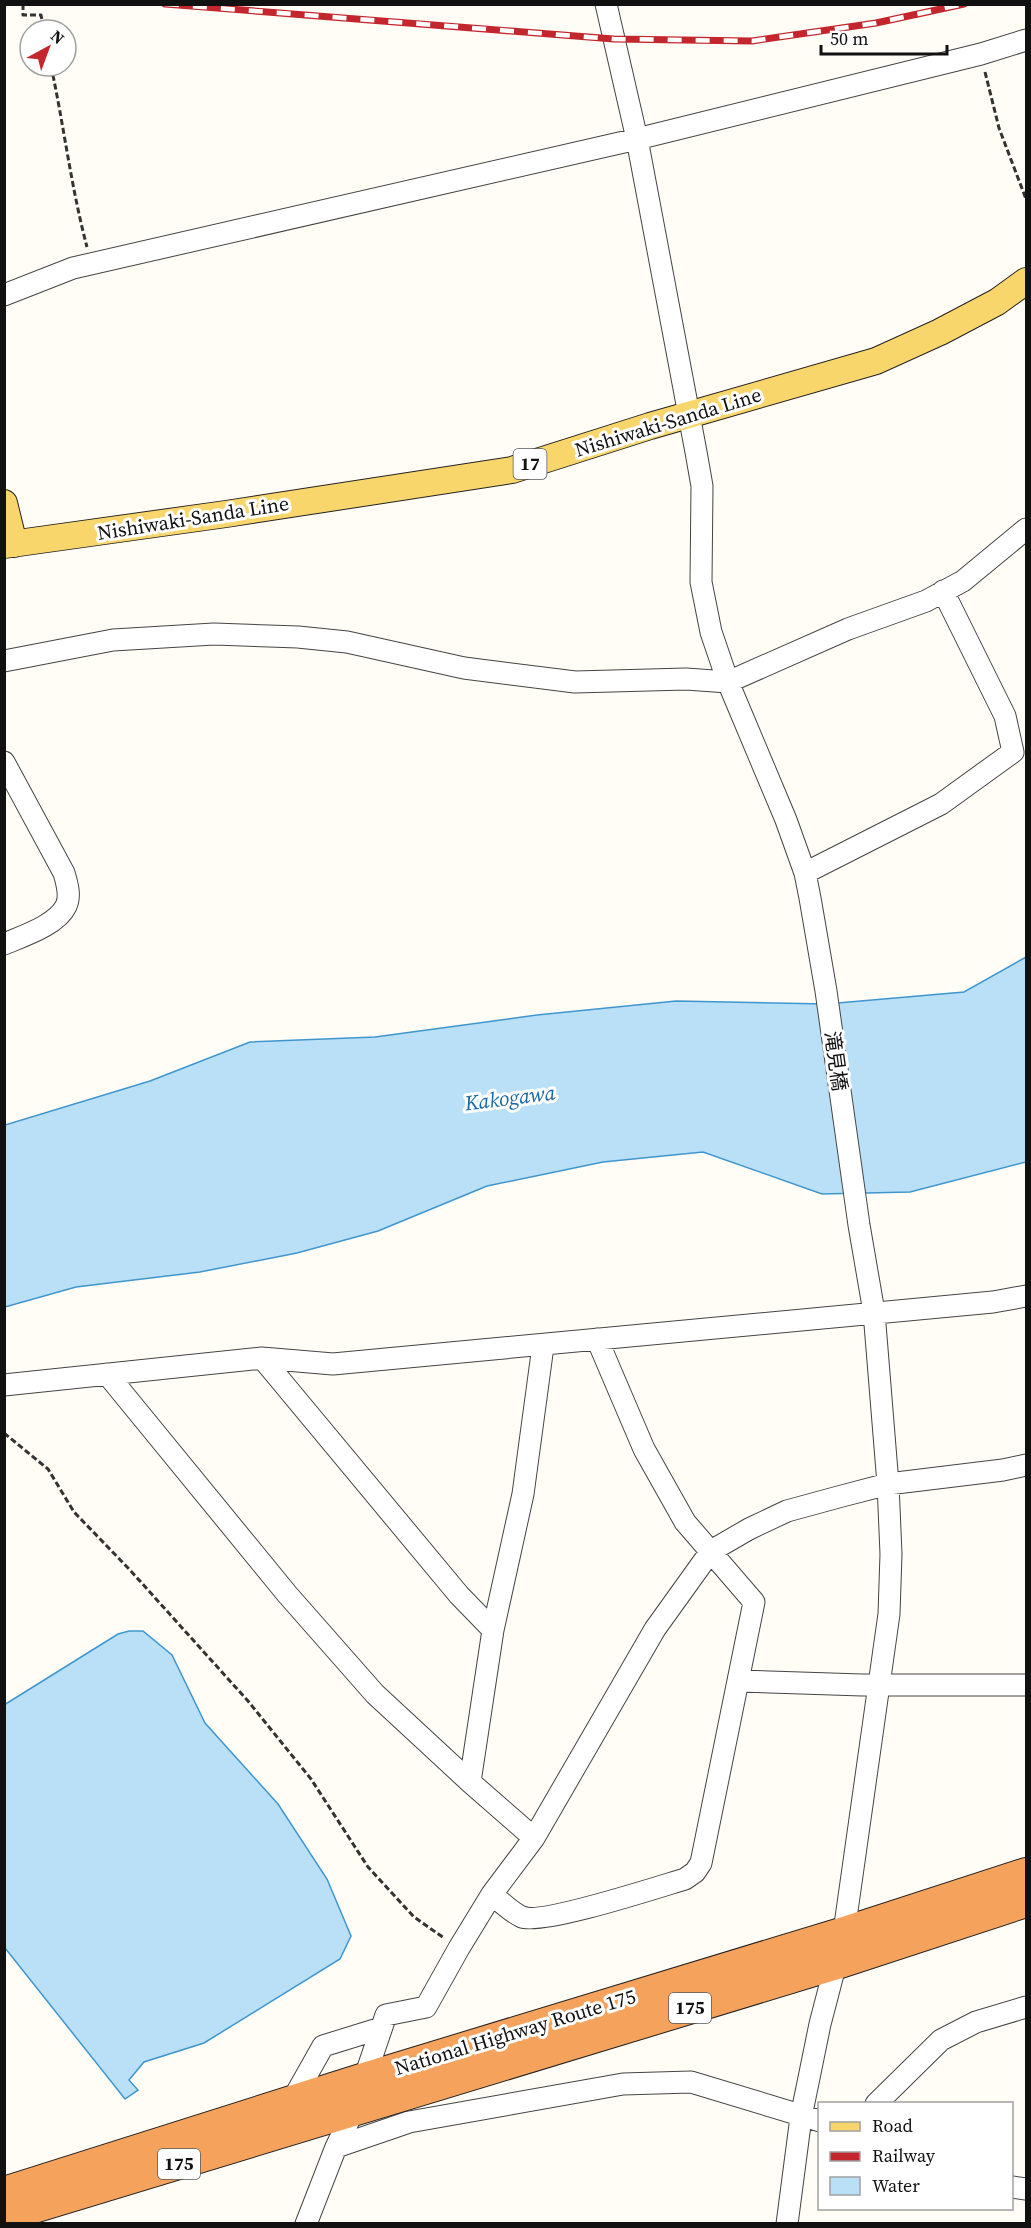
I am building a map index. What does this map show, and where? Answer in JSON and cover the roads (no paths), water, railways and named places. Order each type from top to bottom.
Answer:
[{"type":"highway","name":"National Highway Route 175","points":[[4,2192],[364,2078],[844,1932],[1026,1873]]},
{"type":"highway","name":"National Highway Route 175","points":[[4,2217],[837,1964],[1026,1902]]},
{"type":"main road","name":"Nishiwaki-Sanda Line","points":[[9,544],[226,514],[512,470],[688,415],[876,361],[998,302],[1026,280]]},
{"type":"main road","points":[[4,503],[9,544]]},
{"type":"street","name":"滝見橋","points":[[606,4],[637,139],[702,486],[701,582],[711,632],[728,682],[786,820],[805,873],[826,991],[859,1225],[874,1312],[888,1484],[891,1554],[890,1614],[844,1932],[820,2024],[810,2119],[788,2223]]},
{"type":"street","points":[[4,295],[73,268],[637,139],[981,54],[1026,40]]},
{"type":"street","points":[[4,661],[113,640],[235,634],[298,636],[347,642],[464,668],[575,682],[686,679],[728,682],[848,629],[926,601],[963,581],[1026,529]]},
{"type":"street","points":[[805,873],[941,804],[1013,752],[1005,716],[944,591]]},
{"type":"street","points":[[4,762],[64,873],[68,889],[66,906],[47,925],[4,944]]},
{"type":"street","points":[[4,1385],[262,1358],[333,1364],[543,1346],[993,1302],[1026,1296]]},
{"type":"street","points":[[492,1894],[523,1917],[539,1918],[685,1880],[695,1872],[701,1863],[739,1682],[754,1602],[685,1522],[644,1449],[597,1339]]},
{"type":"street","points":[[470,1782],[493,1630],[523,1494],[543,1346]]},
{"type":"street","points":[[262,1358],[459,1594],[493,1630]]},
{"type":"street","points":[[108,1374],[287,1594],[375,1694],[534,1838]]},
{"type":"street","points":[[306,2223],[336,2147],[353,2112],[386,2015],[426,2007],[492,1894],[534,1838],[655,1629],[711,1551],[787,1511],[888,1484],[1003,1470],[1026,1465]]},
{"type":"street","points":[[739,1682],[1026,1685]]},
{"type":"street","points":[[877,2102],[941,2040],[976,2022],[1026,2007]]},
{"type":"street","points":[[292,2101],[323,2046],[381,2028]]},
{"type":"street","points":[[336,2147],[409,2122],[623,2084],[691,2082],[810,2119]]},
{"type":"water","name":"Kakogawa","points":[[1026,957],[1026,1162],[910,1192],[822,1194],[703,1152],[603,1162],[487,1186],[378,1231],[297,1253],[200,1272],[76,1287],[5,1307],[5,1125],[150,1081],[250,1042],[375,1037],[537,1015],[676,1001],[826,1004],[964,992]]},
{"type":"water","points":[[143,1631],[172,1655],[205,1723],[278,1804],[327,1879],[351,1936],[340,1959],[204,2043],[144,2062],[129,2080],[138,2090],[125,2099],[5,1948],[4,1705],[118,1634]]},
{"type":"railway","points":[[165,4],[614,39],[752,41],[876,23],[964,4]]}]
